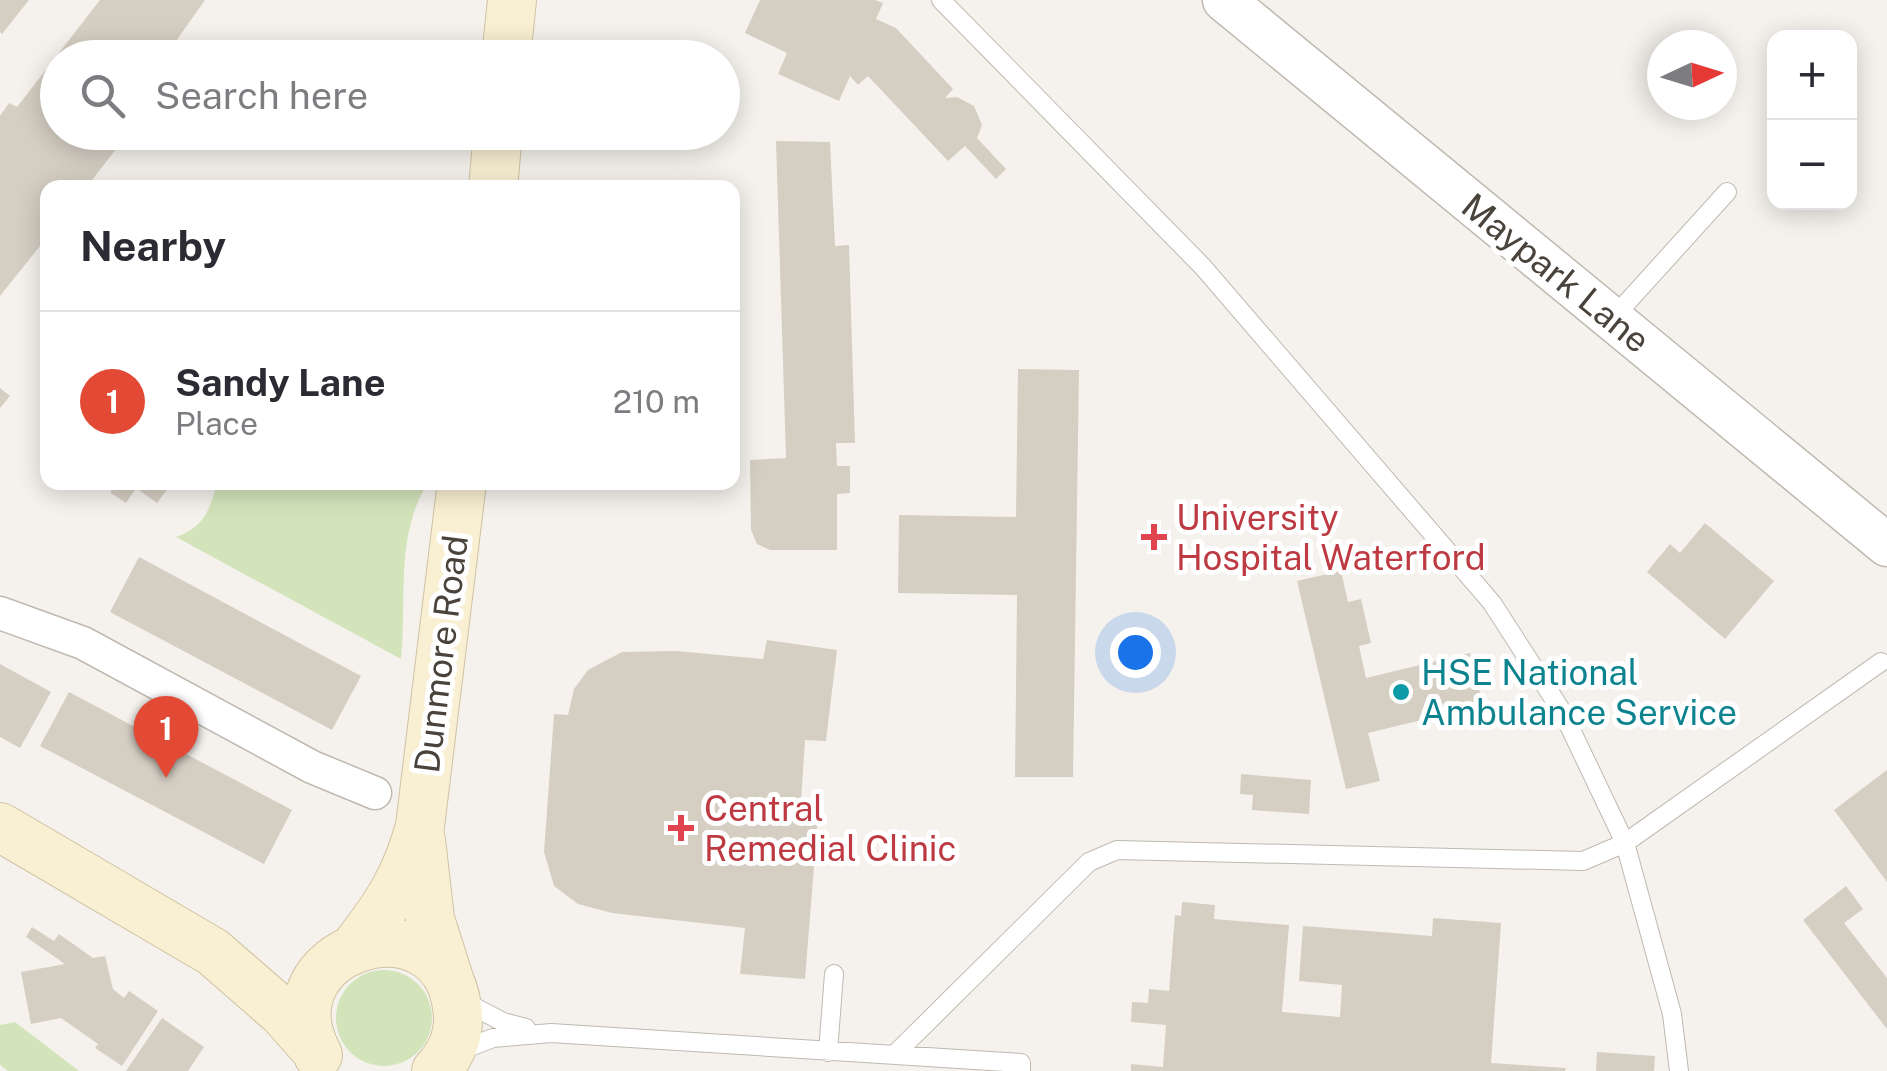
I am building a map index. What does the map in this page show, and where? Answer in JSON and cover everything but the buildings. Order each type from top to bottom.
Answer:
[{"type":"main road","points":[[508,40],[512,0]]},
{"type":"main road","points":[[494,180],[496,150]]},
{"type":"main road","name":"Dunmore Road","points":[[325,1065],[307,1016],[316,981],[349,950],[394,897],[412,858],[420,826],[461,490]]},
{"type":"main road","name":"Dunmore Road","points":[[420,826],[430,918],[453,990]]},
{"type":"main road","points":[[0,827],[213,952],[282,1013],[325,1065]]},
{"type":"main road","points":[[213,952],[244,962],[282,965],[374,942],[409,946],[438,965],[453,990],[458,1028],[440,1066]]},
{"type":"street","name":"Maypark Lane","points":[[1224,0],[1887,545]]},
{"type":"street","points":[[0,613],[83,643],[312,767],[375,792]]},
{"type":"lane","points":[[941,0],[1203,268],[1492,603],[1563,714],[1625,843],[1672,1014],[1678,1071]]},
{"type":"lane","points":[[1612,320],[1727,192]]},
{"type":"lane","points":[[894,1055],[1089,862],[1117,850],[1583,861],[1625,843],[1881,662]]},
{"type":"lane","points":[[816,1058],[834,974]]},
{"type":"lane","points":[[453,990],[503,1022],[551,1033],[816,1058],[894,1055],[921,1064],[1021,1063],[1020,1071]]},
{"type":"lane","points":[[440,1066],[493,1038],[551,1033]]},
{"type":"green space","points":[[215,490],[424,490],[408,536],[401,659],[176,537],[193,528]]},
{"type":"green space","points":[[384,970],[402,974],[418,984],[428,1000],[432,1018],[428,1036],[418,1052],[402,1062],[384,1066],[366,1062],[350,1052],[340,1036],[336,1018],[340,1000],[350,984],[366,974]]},
{"type":"green space","points":[[15,1022],[79,1071],[8,1071],[0,1065],[0,1025]]},
{"type":"place","name":"University Hospital Waterford","points":[[1154,537]]},
{"type":"place","name":"HSE National Ambulance Service","points":[[1401,692]]},
{"type":"place","name":"Sandy Lane","points":[[166,778]]},
{"type":"place","name":"Central Remedial Clinic","points":[[681,828]]}]
